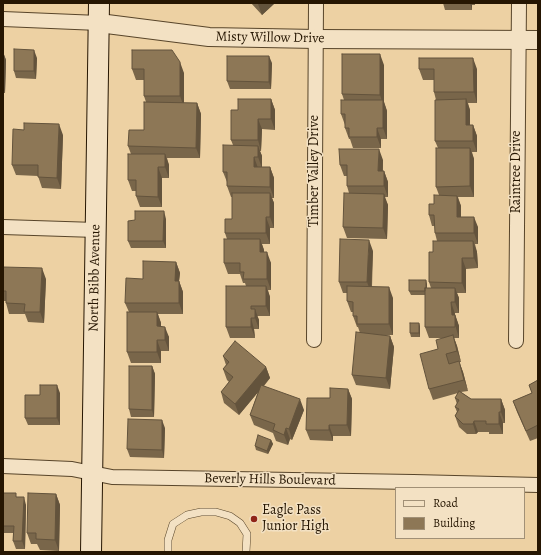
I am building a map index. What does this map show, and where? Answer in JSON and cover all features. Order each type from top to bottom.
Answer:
[{"type":"main road","name":"North Bibb Avenue","points":[[91,552],[99,3]]},
{"type":"street","name":"Timber Valley Drive","points":[[314,340],[316,3]]},
{"type":"street","name":"Raintree Drive","points":[[516,341],[519,3]]},
{"type":"street","name":"Misty Willow Drive","points":[[3,19],[99,23],[208,37],[538,40]]},
{"type":"street","points":[[3,226],[96,230]]},
{"type":"street","name":"Beverly Hills Boulevard","points":[[3,466],[72,469],[112,477],[538,485]]},
{"type":"lane","points":[[168,552],[168,540],[173,524],[187,514],[216,512],[230,516],[240,523],[247,534],[246,552]]},
{"type":"building","points":[[14,49],[34,50],[34,71],[14,71]]},
{"type":"building","points":[[132,50],[172,50],[180,62],[180,96],[144,96],[144,69],[132,69]]},
{"type":"building","points":[[342,54],[380,54],[380,95],[342,94]]},
{"type":"building","points":[[227,56],[269,56],[269,82],[227,81]]},
{"type":"building","points":[[419,58],[473,58],[474,92],[434,92],[434,69],[419,69]]},
{"type":"building","points":[[238,99],[271,99],[271,119],[258,119],[258,140],[231,140],[231,110],[238,110]]},
{"type":"building","points":[[466,99],[466,125],[473,125],[473,141],[435,141],[435,100]]},
{"type":"building","points":[[341,100],[383,100],[383,128],[377,128],[377,137],[349,137],[349,128],[345,128],[345,114],[341,114]]},
{"type":"building","points":[[144,102],[197,103],[196,148],[128,146],[129,130],[144,130]]},
{"type":"building","points":[[24,123],[59,124],[57,178],[38,177],[38,165],[12,165],[13,129],[24,130]]},
{"type":"building","points":[[223,145],[258,146],[258,157],[254,157],[254,167],[270,167],[270,187],[227,186],[227,172],[223,172]]},
{"type":"building","points":[[436,148],[470,148],[470,186],[436,187]]},
{"type":"building","points":[[339,149],[379,149],[378,171],[384,171],[384,186],[347,186],[347,165],[340,165]]},
{"type":"building","points":[[128,154],[165,154],[165,167],[158,167],[158,197],[136,196],[136,180],[128,180]]},
{"type":"building","points":[[232,193],[270,193],[270,217],[266,217],[266,233],[225,233],[225,219],[232,219]]},
{"type":"building","points":[[344,193],[384,194],[383,228],[343,227]]},
{"type":"building","points":[[434,195],[457,196],[457,217],[474,217],[474,233],[435,233],[434,215],[429,215],[429,204],[434,204]]},
{"type":"building","points":[[135,211],[164,211],[163,241],[128,241],[128,221],[135,220]]},
{"type":"building","points":[[224,239],[260,239],[260,252],[267,252],[267,279],[243,279],[244,272],[240,272],[240,263],[224,263]]},
{"type":"building","points":[[340,239],[369,240],[367,282],[339,282]]},
{"type":"building","points":[[433,241],[473,241],[474,258],[462,258],[462,283],[429,282],[429,252],[433,252]]},
{"type":"building","points":[[143,261],[176,262],[175,281],[179,281],[179,303],[125,303],[126,278],[143,279]]},
{"type":"building","points":[[3,267],[42,268],[40,312],[24,312],[25,304],[6,303],[6,291],[3,291]]},
{"type":"building","points":[[409,280],[426,280],[425,291],[409,291]]},
{"type":"building","points":[[226,286],[266,286],[266,306],[251,306],[251,309],[255,309],[255,318],[251,318],[251,327],[226,327]]},
{"type":"building","points":[[347,286],[389,287],[389,324],[357,324],[357,316],[353,316],[353,302],[347,301]]},
{"type":"building","points":[[425,288],[455,288],[455,302],[451,302],[452,315],[455,315],[455,327],[425,327]]},
{"type":"building","points":[[127,312],[157,312],[157,326],[165,327],[165,340],[157,340],[157,352],[127,352]]},
{"type":"building","points":[[410,323],[419,323],[419,333],[410,333]]},
{"type":"building","points":[[356,332],[390,336],[386,378],[352,375]]},
{"type":"building","points":[[453,335],[457,351],[446,354],[449,364],[459,361],[464,380],[429,389],[420,354],[438,349],[436,340]]},
{"type":"building","points":[[235,341],[266,367],[235,404],[221,392],[233,377],[223,369],[229,362],[223,356]]},
{"type":"building","points":[[129,366],[152,366],[152,410],[129,409]]},
{"type":"building","points":[[538,380],[538,425],[526,431],[513,401],[532,393],[529,385]]},
{"type":"building","points":[[40,385],[57,385],[57,418],[25,418],[25,395],[40,395]]},
{"type":"building","points":[[261,385],[300,399],[289,429],[286,428],[284,435],[273,430],[275,424],[250,415]]},
{"type":"building","points":[[330,388],[348,389],[347,425],[329,425],[329,430],[306,430],[307,398],[330,398]]},
{"type":"building","points":[[459,391],[471,399],[501,399],[499,424],[486,424],[486,421],[474,421],[473,424],[463,424],[455,416],[459,409],[455,407],[459,400],[455,398]]},
{"type":"building","points":[[128,419],[162,420],[162,450],[127,449]]},
{"type":"building","points":[[258,435],[271,440],[267,451],[255,446]]},
{"type":"building","points":[[3,493],[16,493],[16,497],[24,497],[22,541],[13,541],[14,526],[3,526]]},
{"type":"building","points":[[28,493],[56,494],[55,540],[36,539],[36,533],[27,533]]},
{"type":"place","name":"Eagle Pass Junior High","points":[[254,519]]}]
